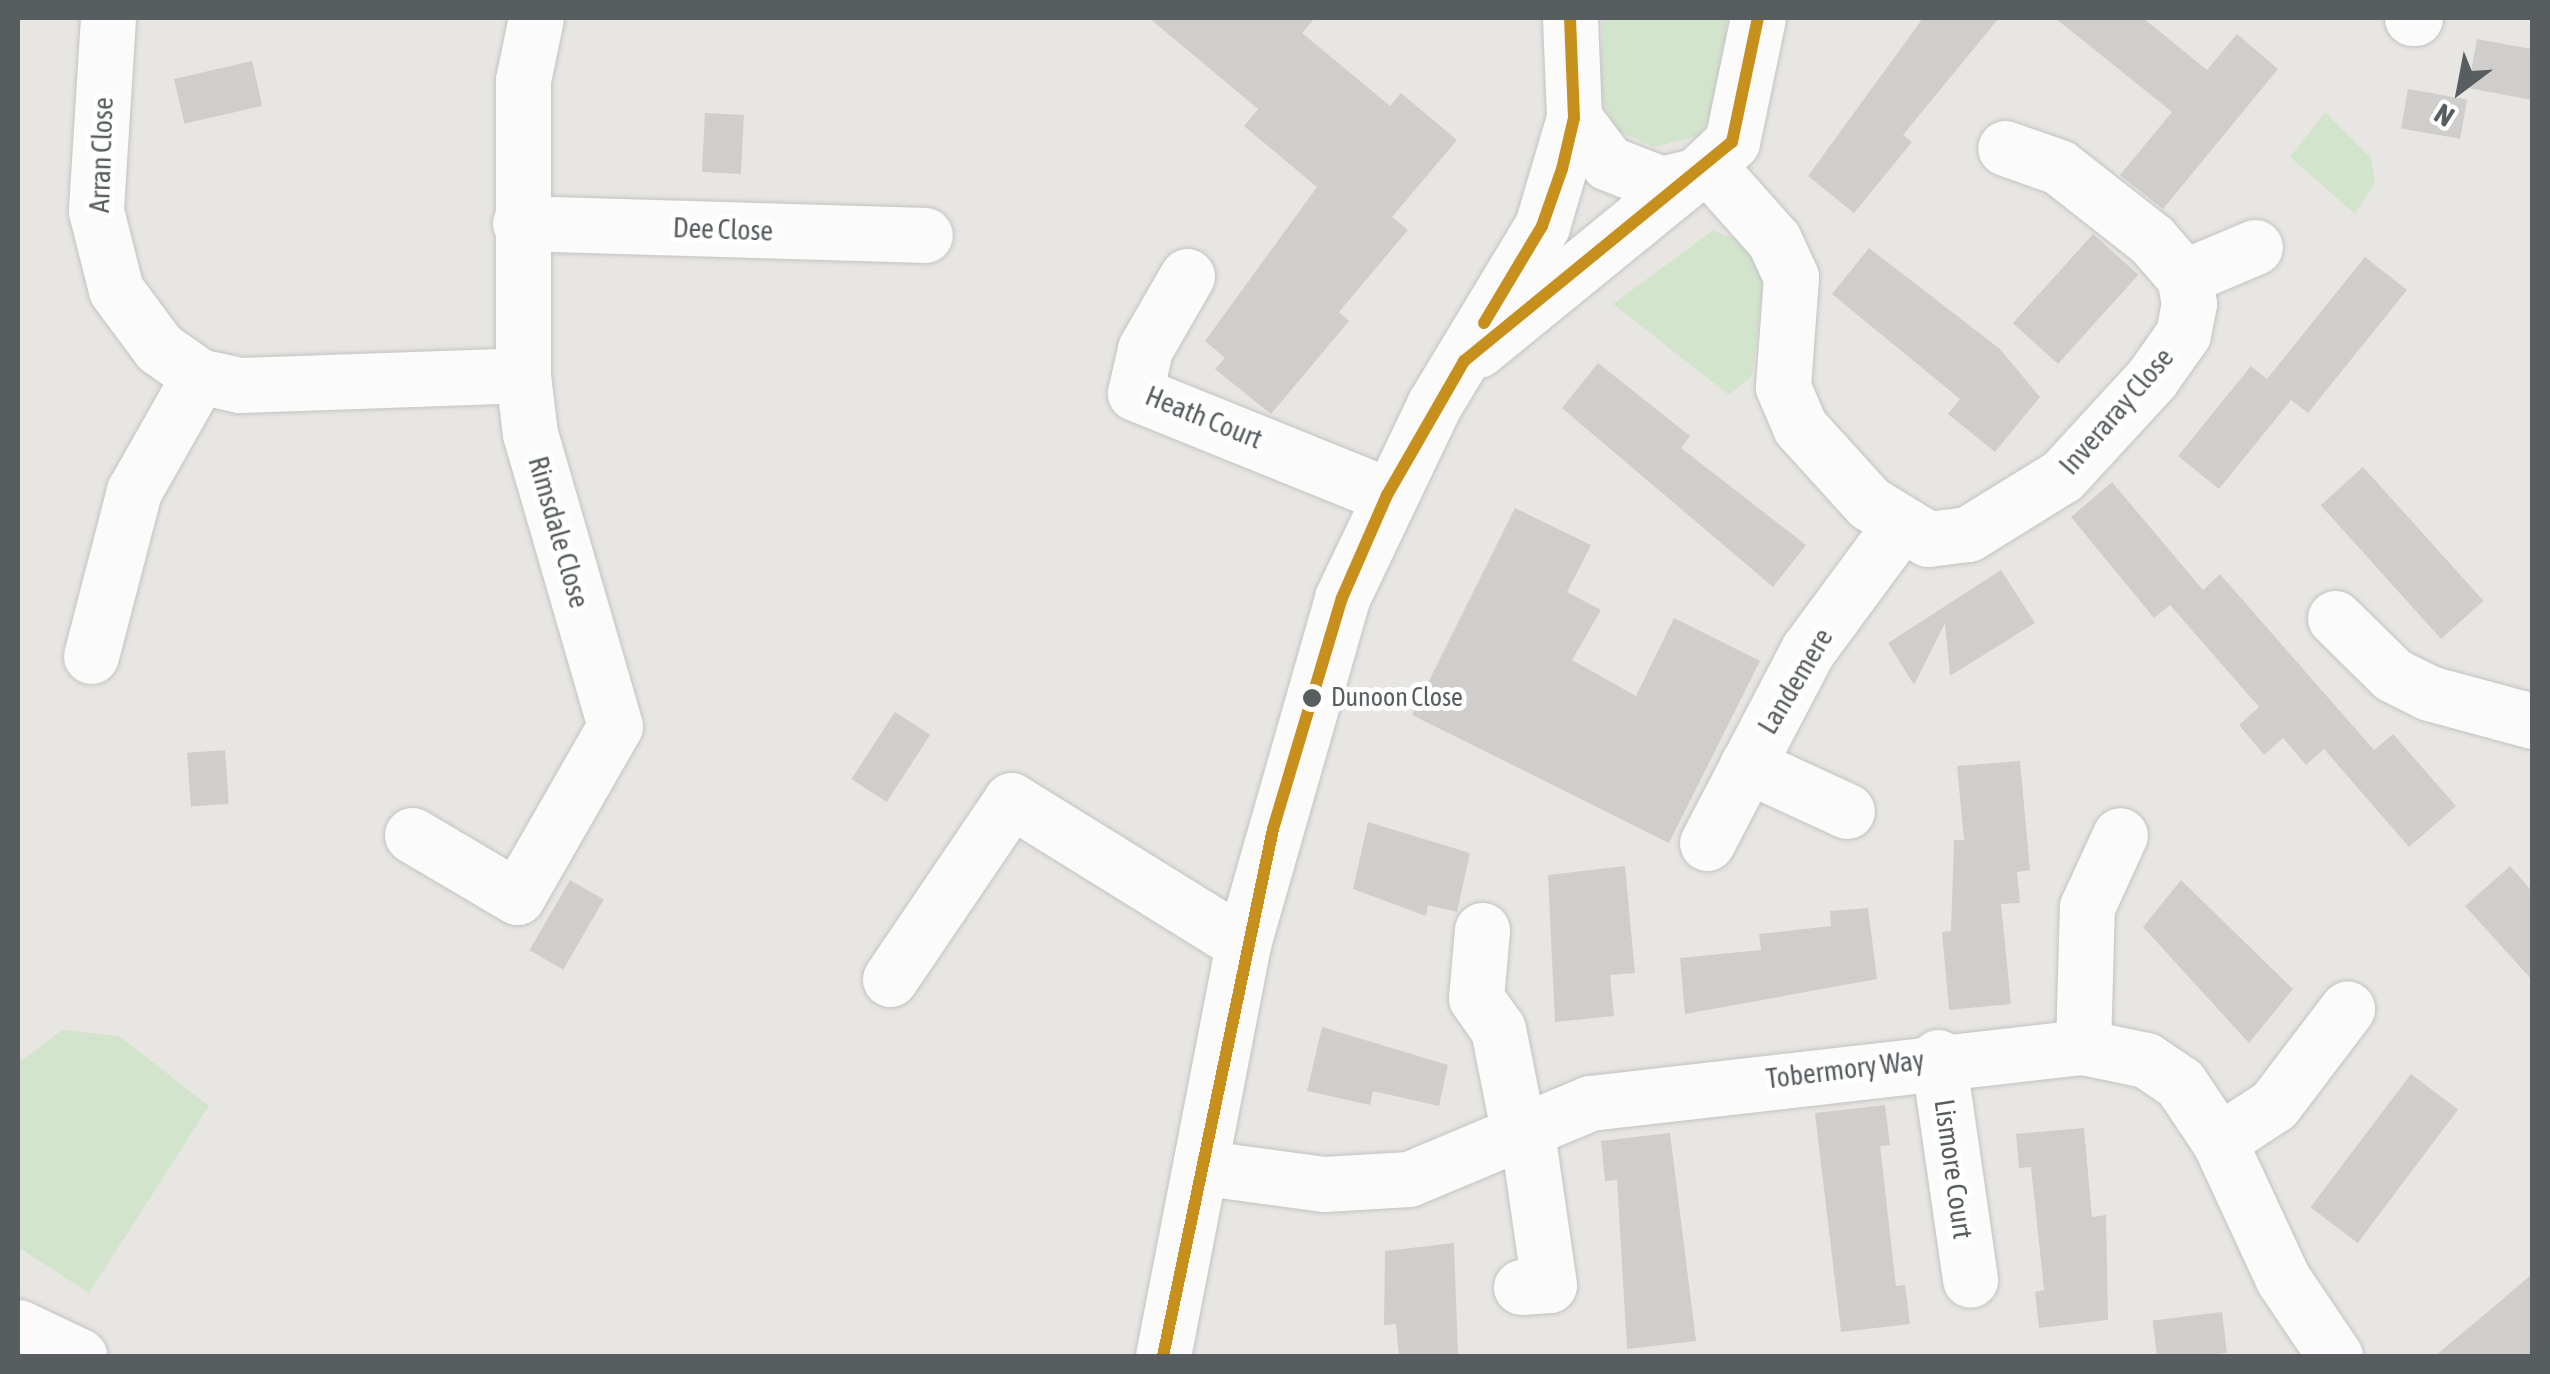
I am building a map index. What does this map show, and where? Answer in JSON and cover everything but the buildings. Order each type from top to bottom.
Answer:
[{"type":"street","name":"Arran Close","points":[[108,18],[96,211],[105,259],[159,348],[199,376],[259,385],[522,375]]},
{"type":"street","name":"Rimsdale Close","points":[[412,834],[517,898],[614,726],[530,434],[522,375],[523,80],[536,18]]},
{"type":"street","points":[[1530,18],[1608,164],[1636,180],[1696,175],[1774,240],[1791,277],[1787,406],[1898,528]]},
{"type":"street","points":[[1163,1356],[1205,1168],[1243,944],[1342,598],[1387,496],[1542,226],[1572,101],[1570,18]]},
{"type":"street","points":[[1464,361],[1696,175],[1744,114],[1764,26]]},
{"type":"street","points":[[2005,148],[2059,167],[2184,276],[2255,248]]},
{"type":"street","name":"Dee Close","points":[[520,223],[925,235]]},
{"type":"street","name":"Heath Court","points":[[1187,276],[1145,349],[1135,394],[1387,496]]},
{"type":"street","name":"Inveraray Close","points":[[1898,528],[1928,539],[1968,534],[2062,476],[2183,334],[2184,276]]},
{"type":"street","points":[[91,656],[134,491],[199,376]]},
{"type":"street","name":"Landemere","points":[[1707,843],[1808,650],[1898,528]]},
{"type":"street","points":[[2335,618],[2393,675],[2428,694],[2532,720]]},
{"type":"street","points":[[1747,764],[1847,811]]},
{"type":"street","points":[[890,979],[1017,788],[1243,944]]},
{"type":"street","points":[[2083,1047],[2087,907],[2120,834]]},
{"type":"street","points":[[1482,930],[1476,998],[1498,1029],[1522,1127],[1550,1285],[1521,1287]]},
{"type":"street","points":[[2219,1141],[2274,1104],[2347,1008]]},
{"type":"street","name":"Tobermory Way","points":[[1205,1168],[1369,1184],[1410,1179],[1522,1127],[1643,1094],[1938,1058],[2083,1047],[2146,1060],[2180,1083],[2219,1141],[2283,1279],[2335,1356]]},
{"type":"street","name":"Lismore Court","points":[[1938,1058],[1970,1280]]},
{"type":"street","points":[[18,1327],[80,1356]]},
{"type":"green space","points":[[1603,18],[1727,18],[1721,105],[1698,136],[1654,147],[1616,130],[1599,97]]},
{"type":"green space","points":[[2325,112],[2371,158],[2375,183],[2355,214],[2290,157]]},
{"type":"green space","points":[[1713,230],[1738,240],[1764,275],[1752,376],[1729,395],[1613,304]]},
{"type":"green space","points":[[62,1030],[119,1036],[209,1106],[89,1293],[18,1247],[18,1063]]},
{"type":"transit line","points":[[1484,323],[1542,226],[1562,169],[1574,118],[1570,18]]},
{"type":"transit line","points":[[1163,1356],[1273,829],[1342,598],[1387,495],[1464,361],[1732,142],[1758,18]]},
{"type":"place","name":"Dunoon Close","points":[[1312,698]]}]
